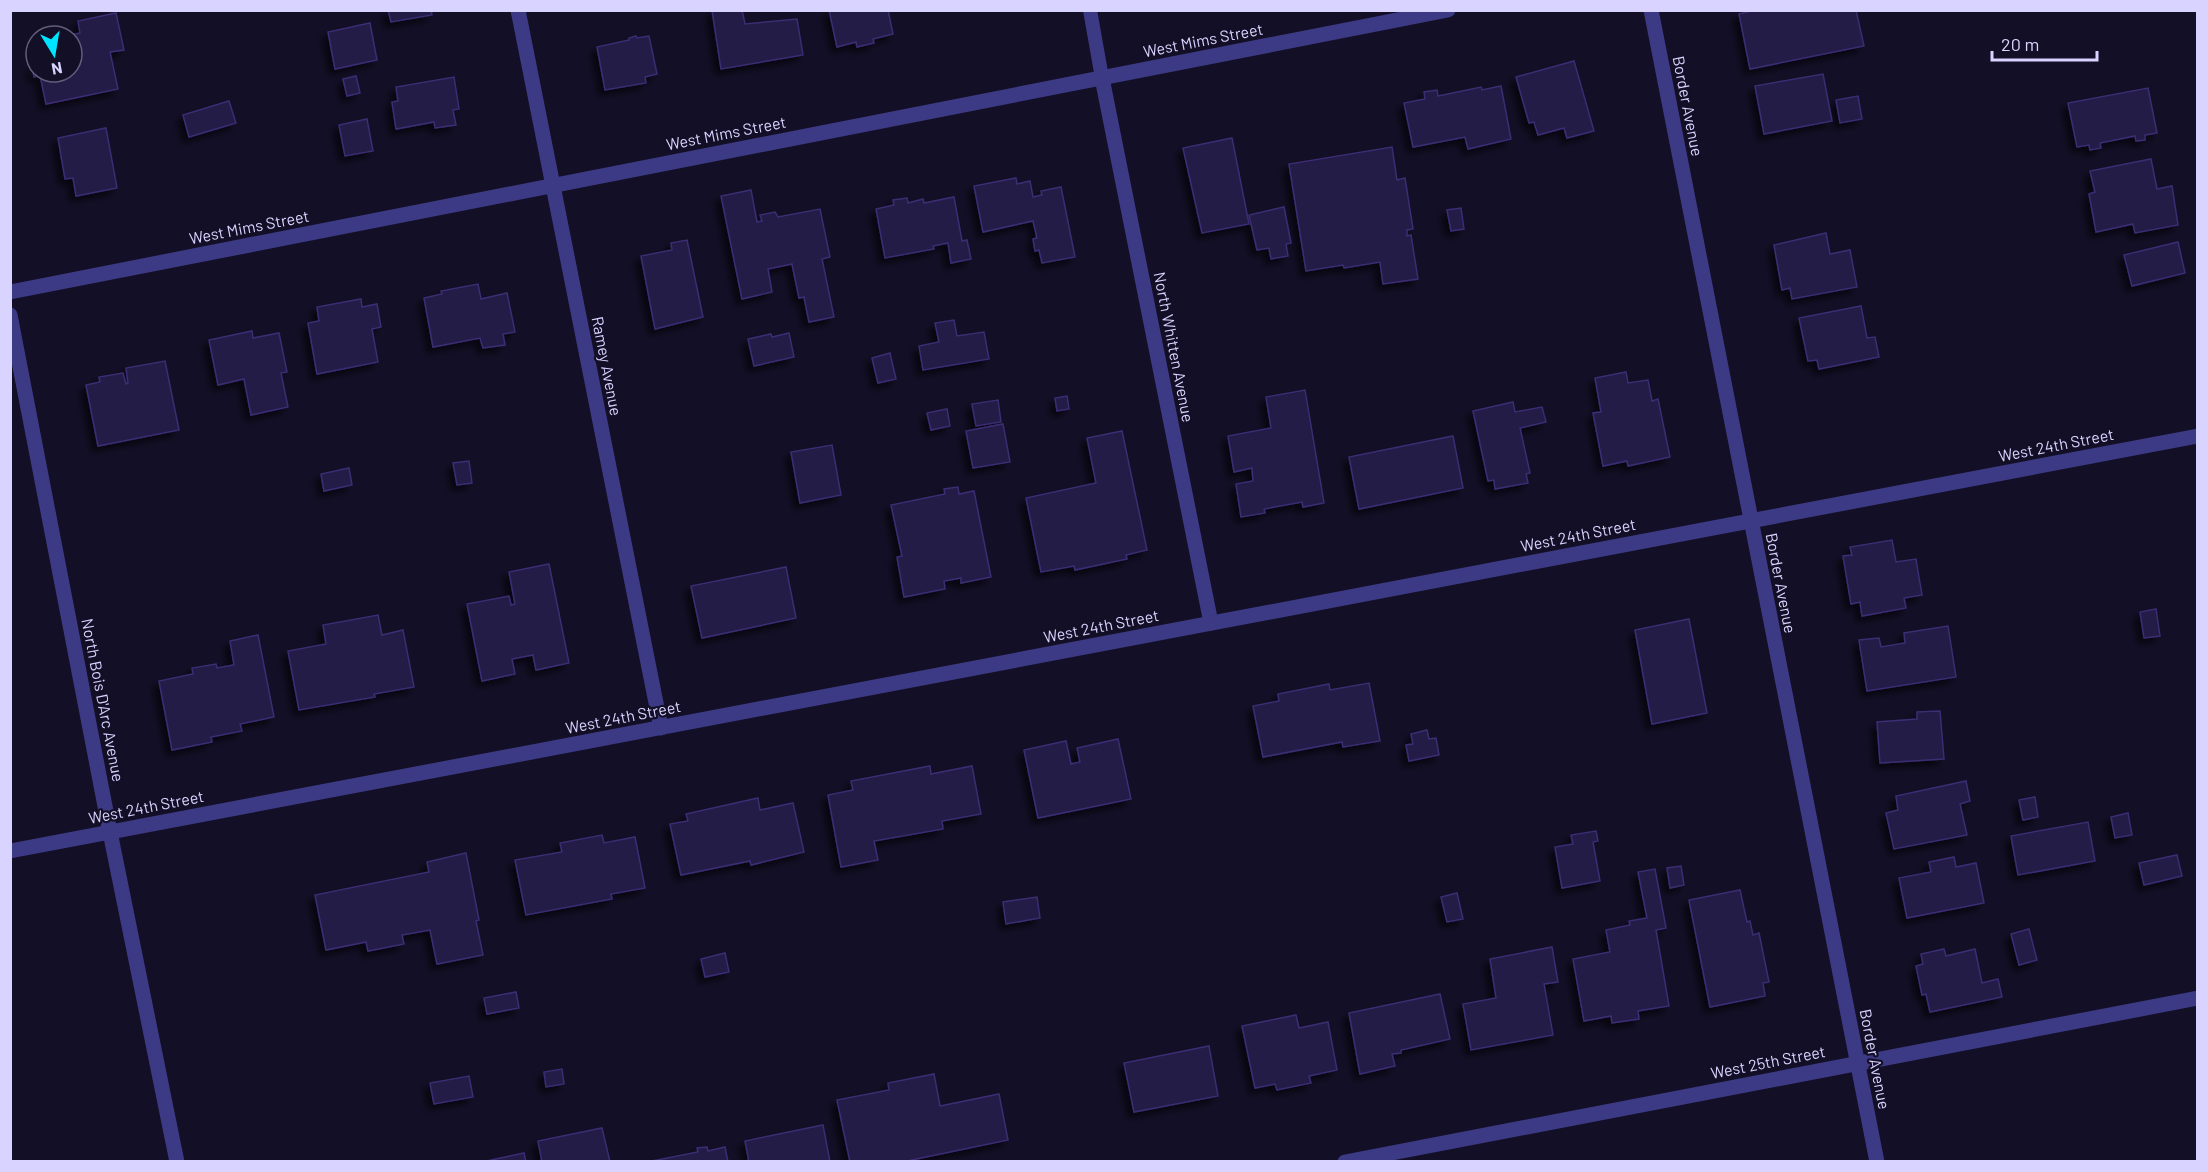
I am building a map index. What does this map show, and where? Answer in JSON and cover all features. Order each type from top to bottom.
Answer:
[{"type":"street","name":"Ramey Avenue","points":[[518,10],[661,728]]},
{"type":"street","name":"West Mims Street","points":[[10,292],[1448,10]]},
{"type":"street","name":"Border Avenue","points":[[1650,10],[1877,1161]]},
{"type":"street","name":"North Whitten Avenue","points":[[1102,78],[1210,623]]},
{"type":"street","name":"North Bois D'Arc Avenue","points":[[10,315],[110,832],[177,1161]]},
{"type":"street","name":"West 24th Street","points":[[10,850],[2198,436]]},
{"type":"street","name":"West 25th Street","points":[[1345,1161],[2198,998]]},
{"type":"lane","points":[[1090,10],[1102,78]]},
{"type":"building","points":[[388,10],[431,10],[432,15],[391,22]]},
{"type":"building","points":[[712,10],[742,10],[745,24],[797,19],[803,55],[721,69]]},
{"type":"building","points":[[829,10],[888,10],[893,34],[873,39],[874,43],[857,47],[856,42],[837,47]]},
{"type":"building","points":[[1756,10],[1856,10],[1864,46],[1750,69],[1739,14]]},
{"type":"building","points":[[116,13],[124,50],[110,52],[118,89],[46,104],[42,84],[84,84],[84,24],[78,24],[78,21]]},
{"type":"building","points":[[370,23],[377,60],[335,69],[328,32]]},
{"type":"building","points":[[636,36],[637,38],[649,36],[657,74],[645,77],[646,83],[605,90],[597,47],[629,40]]},
{"type":"building","points":[[1574,61],[1594,131],[1567,138],[1564,128],[1538,135],[1534,122],[1529,123],[1516,77]]},
{"type":"building","points":[[1823,74],[1832,121],[1764,134],[1755,86]]},
{"type":"building","points":[[356,76],[360,93],[347,96],[343,79]]},
{"type":"building","points":[[454,77],[459,109],[453,110],[456,125],[435,128],[434,122],[396,129],[392,102],[398,101],[396,87]]},
{"type":"building","points":[[1501,86],[1511,139],[1468,149],[1465,137],[1413,147],[1404,103],[1425,99],[1424,92],[1437,90],[1438,96],[1481,87],[1482,90]]},
{"type":"building","points":[[2148,88],[2157,133],[2145,135],[2145,140],[2136,141],[2135,136],[2100,143],[2101,148],[2090,150],[2089,145],[2077,147],[2068,103]]},
{"type":"building","points":[[1858,96],[1862,119],[1840,123],[1836,100]]},
{"type":"building","points":[[229,101],[236,123],[189,137],[183,115]]},
{"type":"building","points":[[367,119],[373,151],[345,156],[339,125]]},
{"type":"building","points":[[106,128],[117,188],[76,196],[73,178],[65,179],[58,138]]},
{"type":"building","points":[[1232,138],[1249,224],[1202,233],[1183,148]]},
{"type":"building","points":[[1392,147],[1397,180],[1405,178],[1413,229],[1407,230],[1407,236],[1411,235],[1418,279],[1383,284],[1380,262],[1306,271],[1289,164]]},
{"type":"building","points":[[2151,159],[2157,189],[2172,186],[2178,225],[2135,233],[2133,224],[2096,232],[2089,194],[2095,192],[2090,171]]},
{"type":"building","points":[[1016,178],[1017,184],[1030,181],[1033,197],[1042,195],[1041,191],[1061,187],[1075,257],[1042,263],[1039,250],[1035,251],[1033,239],[1037,238],[1033,221],[983,232],[974,186]]},
{"type":"building","points":[[751,190],[757,222],[762,221],[760,215],[775,212],[778,217],[820,209],[830,257],[822,259],[834,317],[809,322],[804,297],[799,298],[792,264],[768,269],[772,292],[742,299],[721,196]]},
{"type":"building","points":[[954,197],[962,241],[967,240],[971,259],[951,263],[948,243],[933,246],[934,249],[885,258],[876,209],[894,205],[893,200],[907,198],[908,203],[923,199],[924,203]]},
{"type":"building","points":[[1284,207],[1291,243],[1286,244],[1288,256],[1271,259],[1269,248],[1257,250],[1249,215]]},
{"type":"building","points":[[1461,208],[1464,229],[1451,231],[1447,210]]},
{"type":"building","points":[[1826,233],[1830,254],[1850,250],[1857,287],[1792,299],[1790,288],[1782,290],[1774,245]]},
{"type":"building","points":[[687,240],[703,317],[655,329],[641,256],[672,250],[671,243]]},
{"type":"building","points":[[2178,242],[2185,273],[2132,286],[2124,255]]},
{"type":"building","points":[[478,284],[481,299],[507,293],[515,332],[503,334],[505,345],[483,348],[480,338],[433,347],[424,298],[442,294],[441,291]]},
{"type":"building","points":[[361,299],[362,307],[377,304],[381,327],[372,329],[378,362],[317,374],[308,323],[319,321],[317,307]]},
{"type":"building","points":[[1861,306],[1867,338],[1875,337],[1879,357],[1819,369],[1817,360],[1808,361],[1799,318]]},
{"type":"building","points":[[954,320],[957,336],[984,332],[989,359],[923,370],[919,346],[939,342],[935,323]]},
{"type":"building","points":[[252,331],[253,338],[279,333],[287,372],[281,373],[288,407],[251,415],[244,379],[218,385],[209,340]]},
{"type":"building","points":[[789,333],[794,357],[754,366],[748,339]]},
{"type":"building","points":[[890,353],[896,379],[878,383],[872,358]]},
{"type":"building","points":[[165,361],[179,430],[98,446],[86,385],[100,382],[99,377],[123,373],[126,384],[128,383],[126,368]]},
{"type":"building","points":[[1626,372],[1628,383],[1648,380],[1652,401],[1658,399],[1670,457],[1628,466],[1627,461],[1603,466],[1593,413],[1601,412],[1595,378]]},
{"type":"building","points":[[1305,390],[1324,503],[1303,507],[1302,502],[1264,509],[1265,513],[1241,517],[1236,484],[1253,481],[1252,468],[1234,472],[1228,436],[1271,428],[1266,397]]},
{"type":"building","points":[[1067,396],[1069,409],[1057,411],[1055,398]]},
{"type":"building","points":[[998,400],[1001,422],[976,426],[972,404]]},
{"type":"building","points":[[1513,402],[1515,412],[1542,407],[1546,422],[1520,428],[1530,473],[1526,474],[1528,483],[1495,489],[1494,480],[1488,481],[1473,411]]},
{"type":"building","points":[[947,409],[950,426],[931,430],[927,413]]},
{"type":"building","points":[[1003,424],[1010,462],[973,468],[966,431]]},
{"type":"building","points":[[1122,431],[1147,550],[1126,555],[1127,559],[1075,570],[1074,566],[1041,572],[1026,498],[1096,483],[1087,438]]},
{"type":"building","points":[[1453,436],[1463,488],[1359,509],[1349,457]]},
{"type":"building","points":[[832,445],[841,495],[800,503],[791,452]]},
{"type":"building","points":[[469,461],[472,483],[457,485],[453,463]]},
{"type":"building","points":[[349,468],[352,485],[324,491],[321,474]]},
{"type":"building","points":[[958,487],[959,494],[974,491],[991,577],[961,583],[961,578],[944,581],[945,589],[904,597],[897,557],[902,556],[891,505],[945,494],[944,489]]},
{"type":"building","points":[[1892,540],[1896,562],[1916,559],[1922,595],[1904,598],[1906,608],[1862,616],[1860,602],[1851,604],[1843,556],[1852,555],[1850,547]]},
{"type":"building","points":[[549,564],[569,663],[536,670],[533,655],[512,659],[515,674],[482,681],[467,604],[509,596],[511,605],[515,604],[509,572]]},
{"type":"building","points":[[786,567],[796,618],[702,638],[691,586]]},
{"type":"building","points":[[2156,609],[2160,636],[2144,638],[2140,612]]},
{"type":"building","points":[[378,615],[382,635],[403,630],[414,687],[374,694],[375,697],[299,710],[288,651],[326,644],[323,625]]},
{"type":"building","points":[[1689,619],[1707,713],[1652,724],[1635,630]]},
{"type":"building","points":[[1948,626],[1956,677],[1867,691],[1859,640],[1879,638],[1881,647],[1905,643],[1904,633]]},
{"type":"building","points":[[258,635],[274,717],[240,724],[242,731],[211,737],[212,742],[172,750],[159,681],[193,674],[192,668],[216,664],[217,668],[234,665],[230,641]]},
{"type":"building","points":[[1369,683],[1380,741],[1343,747],[1342,742],[1263,757],[1253,706],[1279,701],[1278,694],[1329,684],[1330,690]]},
{"type":"building","points":[[1940,711],[1944,759],[1880,763],[1877,722],[1917,719],[1917,712]]},
{"type":"building","points":[[1427,730],[1429,739],[1436,738],[1439,755],[1409,761],[1406,745],[1413,744],[1411,734]]},
{"type":"building","points":[[1118,739],[1131,799],[1038,818],[1024,750],[1066,741],[1071,764],[1080,762],[1077,748]]},
{"type":"building","points":[[930,766],[931,774],[972,766],[981,814],[942,821],[943,829],[874,841],[878,860],[841,867],[828,795],[853,790],[851,781]]},
{"type":"building","points":[[1966,781],[1970,801],[1960,804],[1967,835],[1894,849],[1886,813],[1898,810],[1896,796]]},
{"type":"building","points":[[2035,797],[2038,817],[2023,820],[2019,800]]},
{"type":"building","points":[[758,798],[760,810],[793,803],[804,852],[751,865],[750,861],[681,875],[670,824],[688,821],[686,814]]},
{"type":"building","points":[[2128,813],[2132,835],[2115,838],[2111,817]]},
{"type":"building","points":[[2088,822],[2095,861],[2018,875],[2011,836]]},
{"type":"building","points":[[1596,831],[1598,841],[1593,842],[1600,881],[1562,888],[1555,847],[1573,844],[1571,835]]},
{"type":"building","points":[[602,835],[604,843],[635,837],[645,888],[611,894],[612,899],[526,915],[515,860],[562,852],[560,843]]},
{"type":"building","points":[[466,853],[479,920],[476,921],[483,955],[437,964],[430,930],[402,935],[404,944],[368,951],[366,942],[326,950],[315,895],[429,872],[427,862]]},
{"type":"building","points":[[2177,855],[2182,876],[2144,885],[2139,863]]},
{"type":"building","points":[[1954,857],[1956,867],[1976,863],[1984,903],[1907,918],[1899,878],[1931,872],[1929,862]]},
{"type":"building","points":[[1681,866],[1684,885],[1670,888],[1667,868]]},
{"type":"building","points":[[1655,869],[1666,928],[1656,930],[1669,1006],[1638,1011],[1639,1019],[1612,1023],[1611,1016],[1584,1021],[1573,959],[1610,952],[1606,930],[1630,925],[1629,921],[1647,918],[1638,872]]},
{"type":"building","points":[[1740,890],[1747,922],[1750,921],[1753,935],[1759,933],[1769,982],[1763,983],[1765,996],[1710,1007],[1689,900]]},
{"type":"building","points":[[1457,893],[1463,919],[1447,922],[1441,897]]},
{"type":"building","points":[[1037,897],[1040,918],[1006,924],[1003,902]]},
{"type":"building","points":[[2029,929],[2037,960],[2019,965],[2011,934]]},
{"type":"building","points":[[1552,947],[1558,982],[1544,984],[1553,1035],[1471,1050],[1463,1004],[1496,998],[1490,959]]},
{"type":"building","points":[[1944,949],[1946,956],[1975,949],[1982,983],[1998,979],[2002,997],[1930,1012],[1926,994],[1922,995],[1916,966],[1923,964],[1921,954]]},
{"type":"building","points":[[725,953],[729,972],[705,977],[701,959]]},
{"type":"building","points":[[516,992],[519,1008],[487,1014],[484,998]]},
{"type":"building","points":[[1440,994],[1450,1039],[1401,1050],[1401,1053],[1392,1054],[1395,1066],[1360,1074],[1349,1013]]},
{"type":"building","points":[[1296,1015],[1299,1028],[1328,1022],[1337,1070],[1309,1076],[1311,1083],[1277,1090],[1275,1084],[1255,1088],[1242,1026]]},
{"type":"building","points":[[1209,1046],[1218,1096],[1134,1112],[1124,1063]]},
{"type":"building","points":[[562,1069],[564,1084],[546,1087],[544,1072]]},
{"type":"building","points":[[934,1074],[940,1106],[999,1094],[1008,1140],[902,1162],[850,1162],[837,1100],[889,1090],[888,1083]]},
{"type":"building","points":[[469,1076],[473,1097],[434,1104],[430,1083]]},
{"type":"building","points":[[823,1125],[830,1162],[749,1162],[745,1141]]},
{"type":"building","points":[[602,1128],[610,1162],[542,1162],[538,1141]]},
{"type":"building","points":[[707,1147],[708,1151],[725,1147],[728,1162],[647,1162],[698,1152],[697,1148]]},
{"type":"building","points":[[524,1153],[526,1162],[482,1162]]}]
